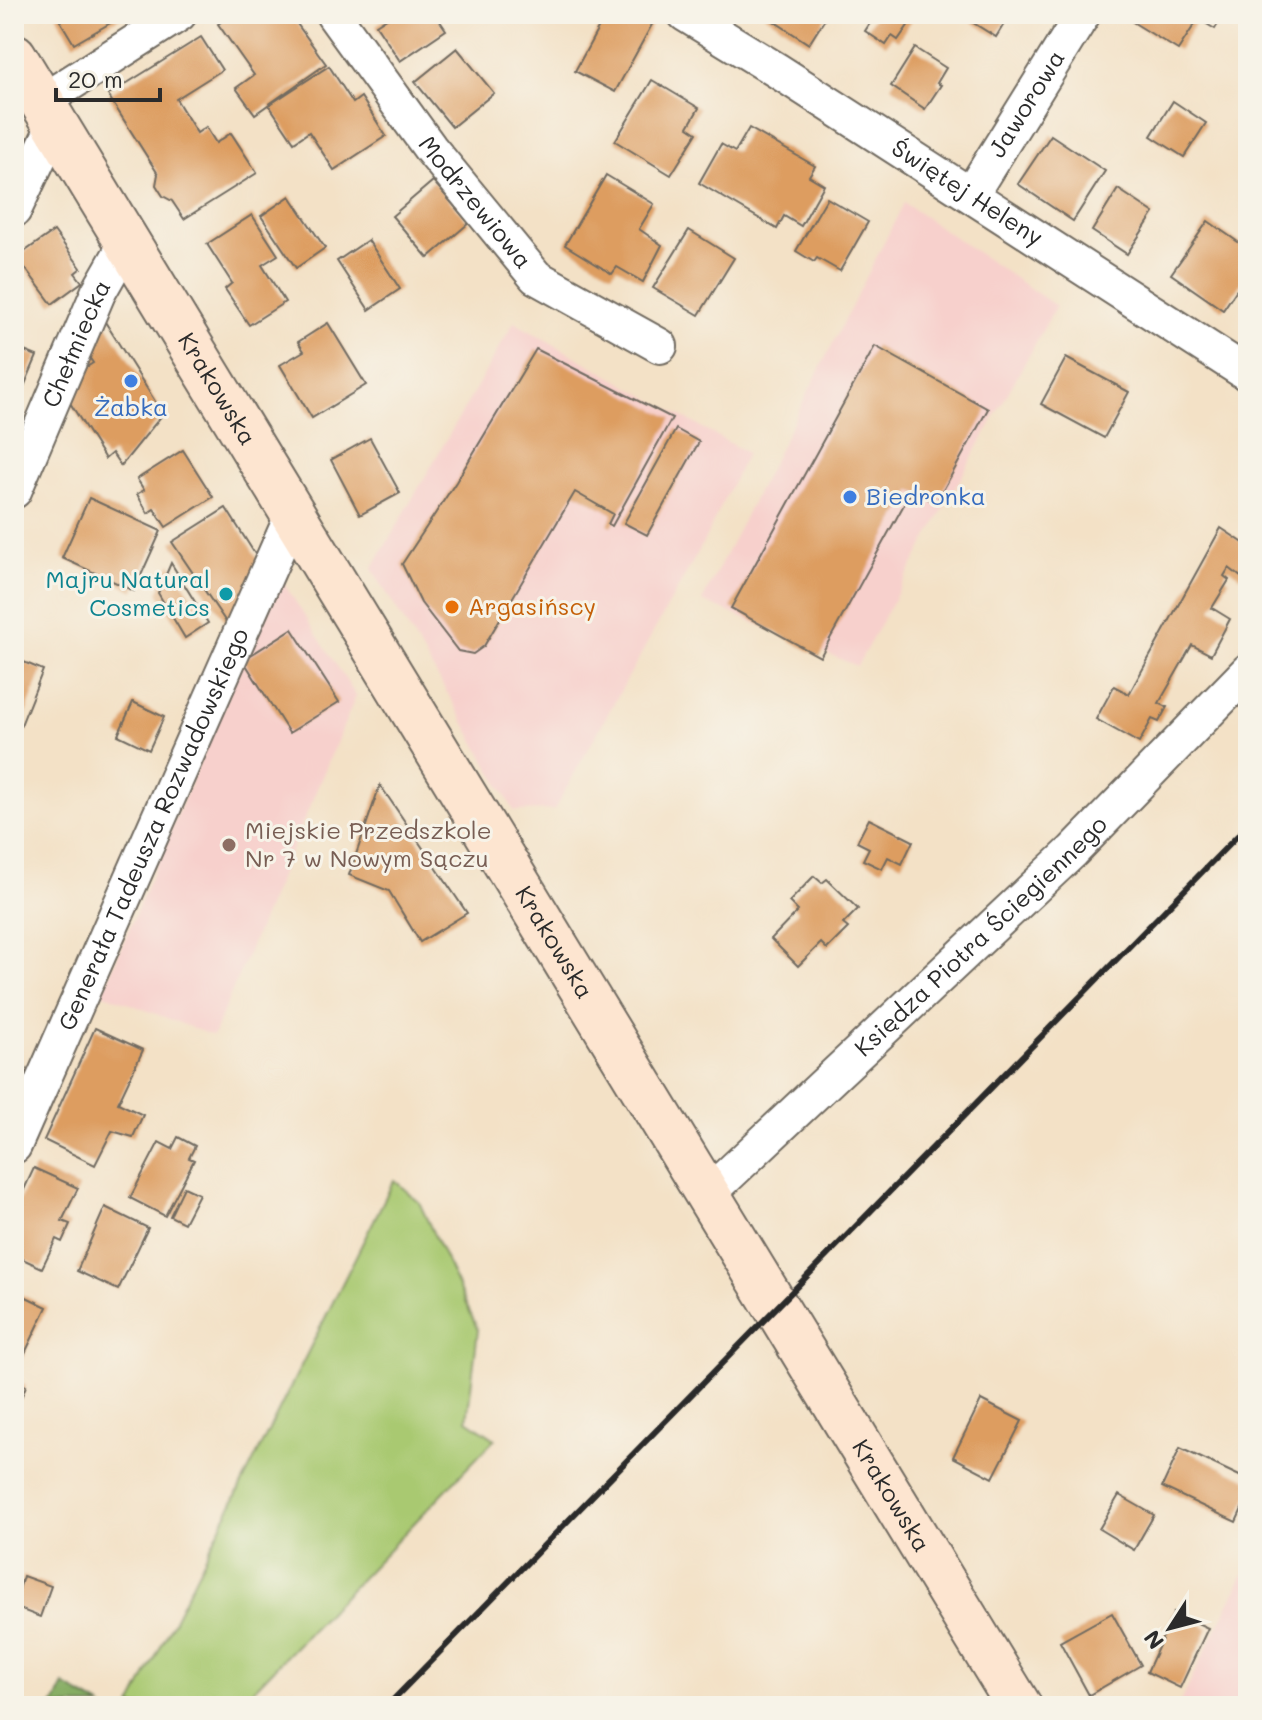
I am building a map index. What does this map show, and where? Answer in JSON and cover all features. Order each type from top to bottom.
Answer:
[{"type":"main road","name":"Krakowska","points":[[14,56],[1019,1706]]},
{"type":"street","points":[[14,210],[48,113],[179,14]]},
{"type":"street","name":"Modrzewiowa","points":[[333,14],[430,148],[536,277],[660,346]]},
{"type":"street","name":"Świętej Heleny","points":[[685,14],[971,194],[1248,374]]},
{"type":"street","name":"Jaworowa","points":[[971,194],[1083,14]]},
{"type":"street","name":"Chełmiecka","points":[[14,491],[98,293],[127,242]]},
{"type":"street","name":"Generała Tadeusza Rozwadowskiego","points":[[14,1146],[293,514]]},
{"type":"street","name":"Księdza Piotra Ściegiennego","points":[[709,1193],[1073,851],[1248,671]]},
{"type":"shaded area","points":[[904,203],[1056,306],[857,666],[702,601]]},
{"type":"shaded area","points":[[514,322],[747,453],[701,547],[554,810],[514,811],[454,704],[372,569]]},
{"type":"shaded area","name":"Miejskie Przedszkole Nr 7 w Nowym Sączu","points":[[281,579],[356,696],[213,1036],[102,993],[251,640]]},
{"type":"shaded area","points":[[1248,1566],[1248,1706],[1178,1706]]},
{"type":"green space","points":[[394,1180],[419,1202],[478,1330],[467,1420],[495,1439],[238,1706],[131,1706]]},
{"type":"green space","points":[[64,1685],[101,1706],[53,1706]]},
{"type":"building","points":[[56,14],[126,14],[74,44]]},
{"type":"building","points":[[232,14],[305,14],[295,21],[326,64],[255,114],[236,88],[254,75],[218,24]]},
{"type":"building","points":[[393,14],[435,14],[446,30],[400,61],[376,25]]},
{"type":"building","points":[[606,14],[645,14],[655,19],[615,92],[575,71]]},
{"type":"building","points":[[763,14],[828,14],[809,44]]},
{"type":"building","points":[[876,14],[916,14],[898,40],[892,36],[886,45],[865,31]]},
{"type":"building","points":[[959,14],[1010,14],[996,37]]},
{"type":"building","points":[[1135,14],[1190,14],[1198,19],[1178,50],[1131,21]]},
{"type":"building","points":[[1204,14],[1224,14],[1215,29],[1200,20]]},
{"type":"building","points":[[201,37],[222,70],[176,99],[197,133],[206,127],[216,143],[231,133],[257,173],[184,219],[156,185],[158,174],[108,95]]},
{"type":"building","points":[[457,48],[494,93],[452,127],[415,82]]},
{"type":"building","points":[[915,48],[946,68],[937,83],[941,85],[925,109],[891,86]]},
{"type":"building","points":[[329,66],[353,103],[361,97],[386,136],[334,170],[309,132],[294,142],[269,105]]},
{"type":"building","points":[[652,80],[699,108],[688,127],[697,133],[671,175],[615,141]]},
{"type":"building","points":[[1173,101],[1206,123],[1184,157],[1151,136]]},
{"type":"building","points":[[749,128],[815,166],[809,176],[824,185],[801,226],[784,216],[777,229],[699,183],[721,144],[735,152]]},
{"type":"building","points":[[1051,135],[1105,171],[1073,221],[1018,184]]},
{"type":"building","points":[[606,175],[654,204],[639,229],[662,245],[643,282],[617,267],[612,274],[565,245]]},
{"type":"building","points":[[433,181],[469,223],[428,258],[392,216]]},
{"type":"building","points":[[1118,189],[1154,213],[1127,254],[1092,231]]},
{"type":"building","points":[[290,196],[325,248],[296,268],[261,216]]},
{"type":"building","points":[[827,198],[868,222],[840,271],[817,258],[814,262],[796,251]]},
{"type":"building","points":[[252,215],[278,255],[262,265],[285,302],[249,325],[225,289],[232,283],[207,244]]},
{"type":"building","points":[[1208,221],[1248,249],[1248,273],[1223,310],[1171,274]]},
{"type":"building","points":[[689,230],[734,258],[699,315],[653,288]]},
{"type":"building","points":[[54,231],[81,268],[75,273],[82,282],[52,304],[17,257]]},
{"type":"building","points":[[368,240],[400,289],[369,310],[337,261]]},
{"type":"building","points":[[102,317],[163,414],[121,466],[112,453],[105,459],[62,390],[70,378],[93,363],[85,351]]},
{"type":"building","points":[[328,323],[366,385],[312,418],[280,365],[304,351],[298,342]]},
{"type":"building","name":"Biedronka","points":[[875,346],[988,409],[936,503],[912,490],[820,657],[731,608]]},
{"type":"building","points":[[14,347],[37,356],[14,410]]},
{"type":"building","points":[[536,349],[672,418],[612,526],[608,524],[613,514],[575,492],[484,646],[473,654],[458,651],[421,603],[402,564],[456,482]]},
{"type":"building","points":[[1066,358],[1129,392],[1104,438],[1041,404]]},
{"type":"building","points":[[676,429],[699,442],[647,535],[624,523]]},
{"type":"building","points":[[370,438],[400,493],[360,515],[331,460]]},
{"type":"building","points":[[183,450],[213,497],[166,527],[154,509],[148,513],[137,494],[144,490],[137,479]]},
{"type":"building","points":[[89,498],[161,531],[134,591],[62,558]]},
{"type":"building","name":"Majru Natural Cosmetics","points":[[226,508],[260,562],[228,625],[172,542]]},
{"type":"building","points":[[1221,528],[1248,546],[1248,566],[1241,577],[1229,568],[1224,576],[1229,580],[1212,608],[1230,619],[1211,655],[1192,645],[1159,703],[1167,707],[1159,722],[1152,719],[1139,743],[1096,719],[1114,686],[1129,694]]},
{"type":"building","points":[[171,563],[208,623],[185,638],[158,593]]},
{"type":"building","points":[[292,629],[339,702],[289,733],[243,660]]},
{"type":"building","points":[[14,658],[43,670],[17,735],[14,734]]},
{"type":"building","points":[[133,702],[164,717],[149,750],[118,735]]},
{"type":"building","points":[[380,785],[467,913],[420,942],[389,891],[349,875]]},
{"type":"building","points":[[869,819],[913,841],[902,864],[888,857],[882,869],[863,860],[869,848],[857,842]]},
{"type":"building","points":[[814,876],[822,883],[827,879],[858,909],[843,924],[848,928],[827,949],[821,943],[798,966],[771,939],[798,911],[789,902]]},
{"type":"building","points":[[95,1028],[143,1050],[118,1103],[143,1115],[133,1137],[112,1131],[95,1165],[44,1140]]},
{"type":"building","points":[[178,1137],[195,1146],[189,1158],[194,1160],[165,1216],[130,1198],[159,1142],[172,1149]]},
{"type":"building","points":[[34,1168],[78,1188],[62,1221],[70,1224],[62,1242],[56,1239],[42,1268],[14,1255],[14,1211]]},
{"type":"building","points":[[184,1187],[199,1194],[184,1223],[170,1216]]},
{"type":"building","points":[[105,1207],[148,1228],[118,1290],[77,1271]]},
{"type":"building","points":[[14,1291],[47,1307],[14,1376]]},
{"type":"building","points":[[14,1380],[26,1386],[14,1414]]},
{"type":"building","points":[[981,1400],[1022,1421],[993,1478],[953,1457]]},
{"type":"building","points":[[1180,1448],[1248,1480],[1248,1496],[1236,1522],[1162,1487]]},
{"type":"building","points":[[1119,1495],[1154,1515],[1134,1550],[1099,1529]]},
{"type":"building","points":[[23,1576],[51,1586],[40,1617],[14,1607]]},
{"type":"building","points":[[1174,1612],[1208,1628],[1180,1688],[1147,1672]]},
{"type":"building","points":[[1112,1613],[1141,1665],[1089,1695],[1060,1642]]},
{"type":"railway","points":[[387,1706],[1248,825]]},
{"type":"place","name":"Żabka","points":[[131,381]]},
{"type":"place","name":"Biedronka","points":[[850,497]]},
{"type":"place","name":"Majru Natural Cosmetics","points":[[226,594]]},
{"type":"place","name":"Argasińscy","points":[[452,607]]},
{"type":"place","name":"Miejskie Przedszkole Nr 7 w Nowym Sączu","points":[[229,845]]}]
